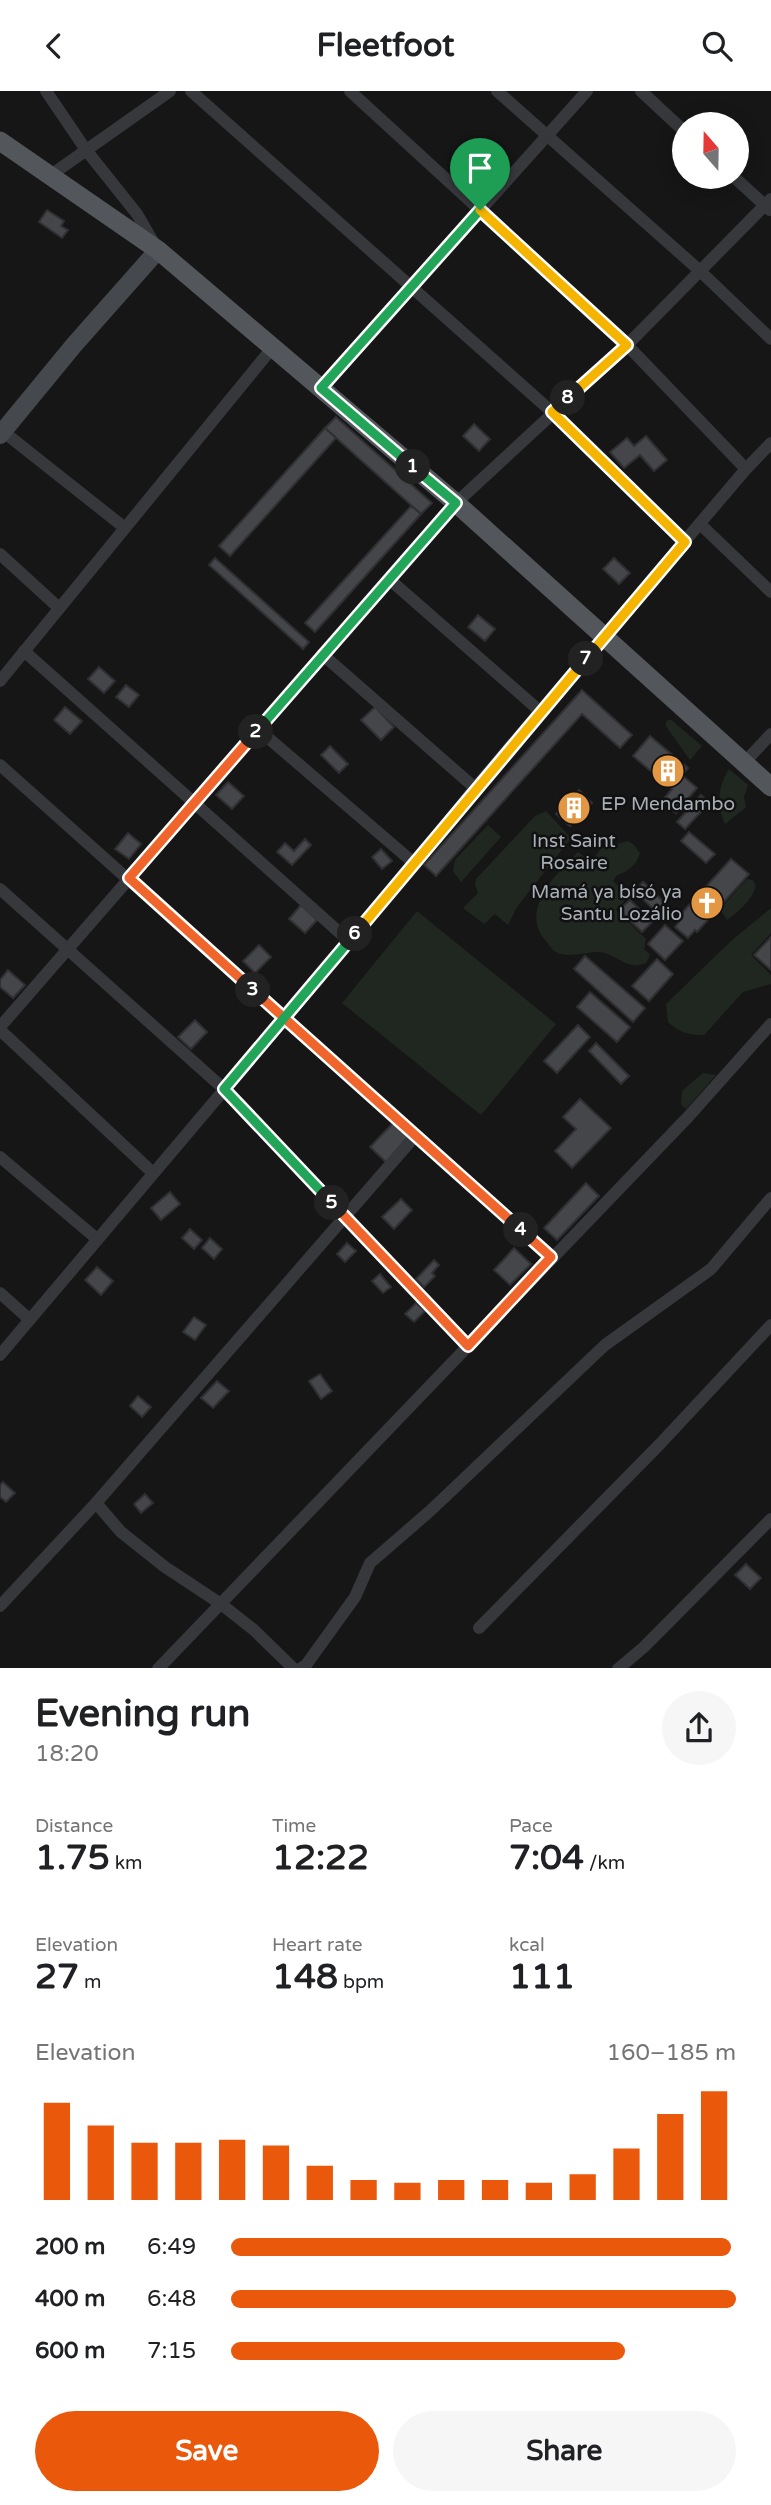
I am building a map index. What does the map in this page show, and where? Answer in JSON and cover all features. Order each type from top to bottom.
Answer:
[{"type":"main road","points":[[0,141],[158,250],[456,503],[771,787]]},
{"type":"street","points":[[46,91],[86,150],[137,214],[158,250],[1,432],[125,528]]},
{"type":"street","points":[[191,91],[552,412],[685,542]]},
{"type":"street","points":[[350,91],[627,345],[746,469]]},
{"type":"street","points":[[497,91],[699,270],[771,339]]},
{"type":"street","points":[[321,388],[587,91]]},
{"type":"street","points":[[641,91],[672,120]]},
{"type":"street","points":[[51,175],[168,92]]},
{"type":"street","points":[[153,1173],[0,1028],[322,654],[456,503],[627,345],[699,270],[769,205],[749,189]]},
{"type":"street","points":[[0,681],[273,348]]},
{"type":"street","points":[[0,1355],[699,524],[746,469],[769,451]]},
{"type":"street","points":[[699,524],[771,592]]},
{"type":"street","points":[[0,554],[59,608]]},
{"type":"street","points":[[389,579],[541,712]]},
{"type":"street","points":[[24,651],[349,941]]},
{"type":"street","points":[[322,654],[475,788]]},
{"type":"street","points":[[259,730],[415,863]]},
{"type":"street","points":[[744,763],[771,734]]},
{"type":"street","points":[[0,765],[551,1257]]},
{"type":"street","points":[[0,889],[224,1089],[468,1346]]},
{"type":"street","points":[[158,1668],[688,1117],[771,1024]]},
{"type":"street","points":[[0,1606],[96,1503],[416,1135]]},
{"type":"street","points":[[0,1157],[97,1239]]},
{"type":"street","points":[[300,1668],[306,1665],[355,1597],[370,1563],[430,1511],[605,1345],[710,1269],[771,1198]]},
{"type":"street","points":[[0,1293],[29,1319]]},
{"type":"street","points":[[480,1628],[659,1445],[771,1325]]},
{"type":"street","points":[[96,1503],[121,1532],[165,1567],[221,1604],[274,1647],[294,1668]]},
{"type":"street","points":[[618,1668],[644,1647],[771,1519]]},
{"type":"shaded area","points":[[670,719],[702,746],[690,760],[666,726]]},
{"type":"shaded area","points":[[729,769],[748,785],[744,797],[746,807],[725,824],[720,810],[720,796],[722,782]]},
{"type":"shaded area","points":[[546,811],[571,838],[517,907],[508,925],[495,914],[484,924],[463,908],[478,893],[476,879],[535,816]]},
{"type":"shaded area","points":[[488,825],[501,837],[461,882],[453,871],[455,860]]},
{"type":"shaded area","points":[[628,841],[640,853],[634,865],[616,876],[613,881],[630,895],[616,910],[646,939],[644,949],[650,955],[646,963],[629,964],[599,952],[568,955],[555,951],[538,928],[537,916],[539,904],[551,881],[578,852],[591,863],[601,848]]},
{"type":"shaded area","points":[[747,879],[753,880],[756,886],[754,891],[744,905],[727,920],[720,909]]},
{"type":"shaded area","points":[[771,908],[771,933],[751,955],[771,975],[771,984],[743,992],[704,1035],[685,1033],[668,1022],[666,1004],[731,941]]},
{"type":"shaded area","points":[[417,911],[556,1024],[481,1115],[342,1003]]},
{"type":"shaded area","points":[[703,1073],[716,1075],[686,1109],[681,1104],[682,1091]]},
{"type":"building","points":[[47,210],[64,221],[61,226],[68,230],[62,238],[39,222]]},
{"type":"building","points":[[336,417],[432,503],[421,514],[325,428]]},
{"type":"building","points":[[474,424],[490,439],[479,451],[463,436]]},
{"type":"building","points":[[325,428],[336,438],[230,556],[219,546]]},
{"type":"building","points":[[646,436],[667,460],[654,471],[640,455],[624,468],[610,452],[627,438],[634,446]]},
{"type":"building","points":[[411,506],[421,514],[315,632],[305,623]]},
{"type":"building","points":[[215,558],[309,642],[303,649],[209,565]]},
{"type":"building","points":[[614,558],[630,573],[619,584],[603,569]]},
{"type":"building","points":[[478,615],[495,629],[485,641],[468,627]]},
{"type":"building","points":[[99,667],[115,681],[104,693],[88,679]]},
{"type":"building","points":[[126,685],[139,695],[129,707],[116,697]]},
{"type":"building","points":[[582,690],[632,735],[620,748],[582,714],[436,876],[424,865]]},
{"type":"building","points":[[65,707],[82,721],[70,734],[54,720]]},
{"type":"building","points":[[375,707],[394,727],[381,740],[361,720]]},
{"type":"building","name":"EP Mendambo","points":[[650,736],[688,768],[682,775],[697,788],[676,813],[662,801],[672,789],[633,756]]},
{"type":"building","points":[[330,746],[348,764],[339,773],[321,755]]},
{"type":"building","points":[[228,782],[244,796],[232,809],[216,795]]},
{"type":"building","name":"Inst Saint Rosaire","points":[[579,790],[592,803],[570,826],[556,814]]},
{"type":"building","points":[[701,795],[709,803],[685,829],[677,822]]},
{"type":"building","points":[[689,832],[715,854],[706,863],[681,841]]},
{"type":"building","points":[[128,833],[141,844],[129,859],[115,849]]},
{"type":"building","points":[[305,839],[311,845],[292,865],[277,852],[285,843],[294,851]]},
{"type":"building","points":[[381,849],[392,861],[382,869],[372,857]]},
{"type":"building","name":"Mamá ya bísó ya Santu Lozálio","points":[[731,859],[749,874],[697,932],[695,930],[688,938],[675,927],[682,918],[680,915]]},
{"type":"building","points":[[643,882],[667,905],[658,914],[635,891]]},
{"type":"building","points":[[630,900],[652,922],[642,932],[619,910]]},
{"type":"building","points":[[301,905],[317,920],[305,933],[289,919]]},
{"type":"building","points":[[665,925],[683,941],[665,960],[648,944]]},
{"type":"building","points":[[771,937],[771,970],[754,955]]},
{"type":"building","points":[[259,945],[271,957],[255,973],[243,961]]},
{"type":"building","points":[[585,956],[645,1008],[633,1022],[574,969]]},
{"type":"building","points":[[657,959],[673,974],[649,1001],[632,986]]},
{"type":"building","points":[[8,970],[25,985],[13,998],[0,987],[0,980]]},
{"type":"building","points":[[590,992],[630,1027],[617,1042],[577,1007]]},
{"type":"building","points":[[195,1020],[207,1032],[191,1049],[178,1037]]},
{"type":"building","points":[[578,1025],[590,1037],[557,1073],[544,1061]]},
{"type":"building","points":[[596,1043],[629,1076],[621,1084],[589,1051]]},
{"type":"building","points":[[580,1099],[611,1128],[572,1168],[555,1151],[576,1129],[563,1117]]},
{"type":"building","points":[[394,1122],[412,1139],[388,1164],[370,1147]]},
{"type":"building","points":[[586,1183],[599,1196],[557,1240],[544,1228]]},
{"type":"building","points":[[170,1192],[180,1204],[161,1220],[151,1208]]},
{"type":"building","points":[[401,1199],[412,1210],[394,1229],[382,1217]]},
{"type":"building","points":[[190,1229],[202,1240],[194,1249],[182,1238]]},
{"type":"building","points":[[210,1238],[222,1249],[214,1259],[202,1248]]},
{"type":"building","points":[[347,1243],[356,1251],[345,1262],[337,1254]]},
{"type":"building","points":[[514,1248],[531,1264],[510,1285],[494,1270]]},
{"type":"building","points":[[434,1260],[439,1265],[432,1273],[435,1276],[424,1287],[416,1279]]},
{"type":"building","points":[[97,1267],[113,1281],[101,1295],[85,1280]]},
{"type":"building","points":[[380,1274],[391,1287],[383,1293],[372,1281]]},
{"type":"building","points":[[416,1303],[425,1311],[414,1322],[405,1314]]},
{"type":"building","points":[[194,1317],[206,1325],[195,1340],[183,1332]]},
{"type":"building","points":[[320,1374],[332,1391],[321,1399],[309,1381]]},
{"type":"building","points":[[217,1381],[229,1391],[213,1408],[201,1398]]},
{"type":"building","points":[[138,1396],[151,1407],[142,1417],[130,1406]]},
{"type":"building","points":[[3,1482],[15,1493],[6,1502],[0,1497],[0,1485]]},
{"type":"building","points":[[145,1494],[153,1503],[141,1513],[134,1504]]},
{"type":"building","points":[[746,1564],[761,1578],[750,1589],[735,1575]]},
{"type":"place","name":"EP Mendambo","points":[[668,771]]},
{"type":"place","name":"Inst Saint Rosaire","points":[[574,808]]},
{"type":"place","name":"Mamá ya bísó ya Santu Lozálio","points":[[707,903]]},
{"type":"route","points":[[480,210],[321,388],[456,503],[129,878],[284,1018],[551,1257],[468,1346],[224,1089],[284,1018],[349,941],[406,873],[475,788],[685,542],[552,412],[627,345],[480,210]]}]
